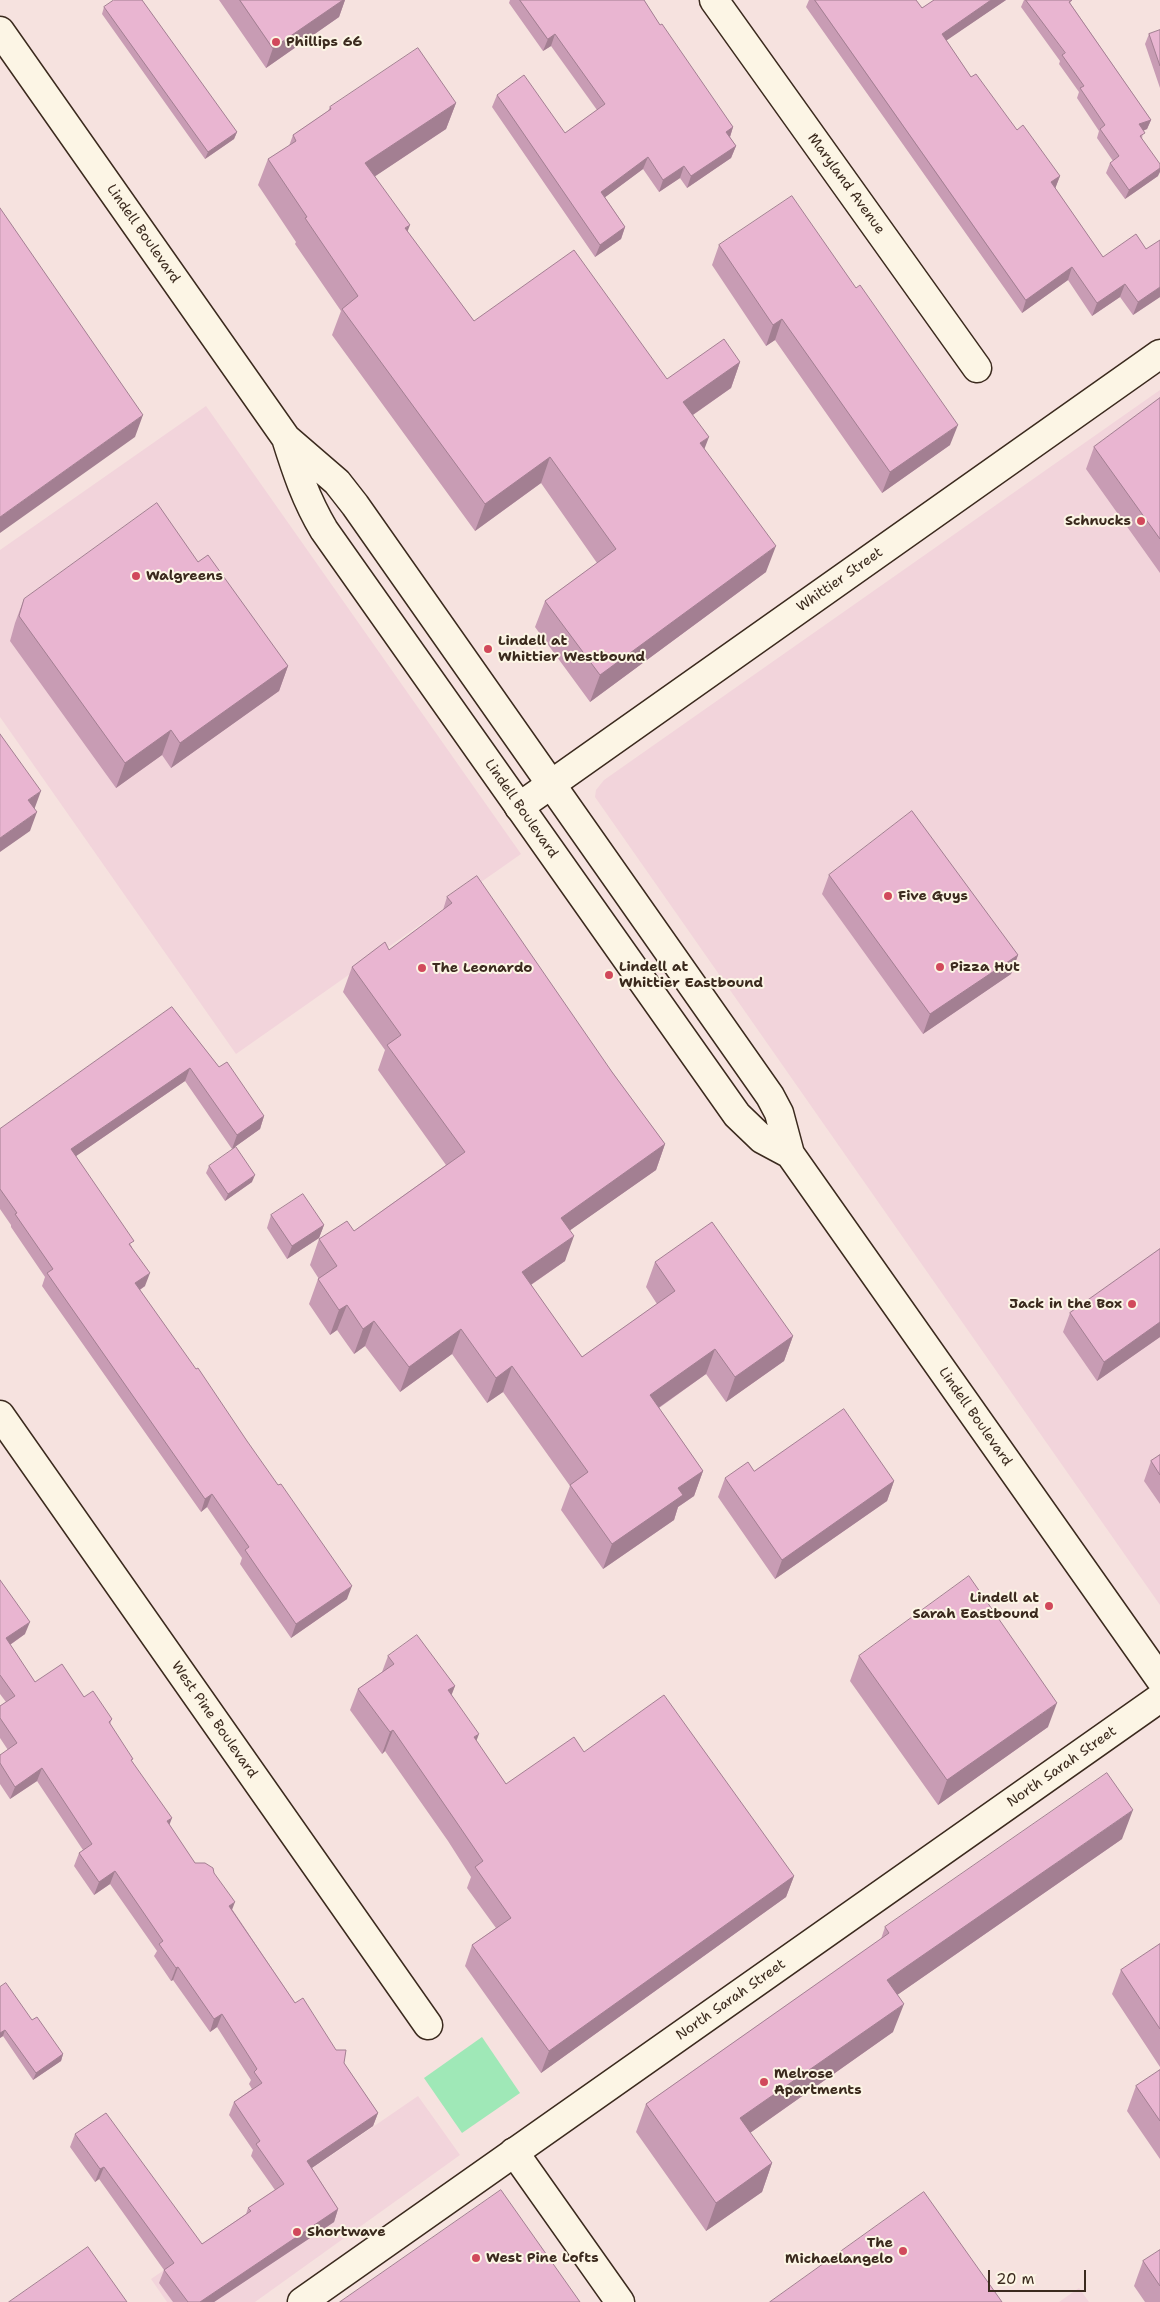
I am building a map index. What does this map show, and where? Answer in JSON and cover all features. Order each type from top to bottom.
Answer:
[{"type":"street","name":"Maryland Avenue","points":[[714,0],[977,368]]},
{"type":"street","name":"Lindell Boulevard","points":[[0,31],[286,438],[337,482],[435,617],[770,1096],[782,1121],[790,1154],[1160,1679]]},
{"type":"street","name":"Whittier Street","points":[[519,807],[1160,354]]},
{"type":"street","name":"Lindell Boulevard","points":[[286,438],[301,485],[324,530],[737,1115],[762,1139],[790,1154]]},
{"type":"street","name":"West Pine Boulevard","points":[[0,1415],[428,2025]]},
{"type":"street","name":"North Sarah Street","points":[[302,2302],[1160,1698]]},
{"type":"street","points":[[514,2152],[620,2302]]},
{"type":"shaded area","points":[[1160,390],[1160,1605],[595,797],[596,790],[604,780]]},
{"type":"shaded area","points":[[206,406],[521,854],[236,1054],[0,717],[0,550]]},
{"type":"shaded area","points":[[418,2096],[460,2155],[255,2302],[167,2302],[151,2279]]},
{"type":"shaded area","points":[[1079,2288],[1089,2302],[1059,2302]]},
{"type":"green space","points":[[482,2037],[520,2093],[462,2133],[424,2078]]},
{"type":"building","points":[[114,0],[142,0],[237,132],[208,152],[104,7]]},
{"type":"building","points":[[240,0],[343,0],[273,48]]},
{"type":"building","points":[[520,0],[644,0],[733,127],[726,132],[736,146],[691,176],[684,166],[663,180],[648,157],[601,192],[625,227],[600,245],[497,95],[524,75],[565,133],[605,104],[555,34],[548,39]]},
{"type":"building","points":[[815,0],[916,0],[922,8],[934,0],[991,0],[942,34],[971,77],[976,74],[1017,130],[1023,125],[1060,176],[1051,182],[1103,257],[1136,234],[1146,249],[1160,240],[1160,287],[1138,302],[1125,284],[1097,303],[1072,267],[1026,300]]},
{"type":"building","points":[[1026,0],[1072,0],[1069,2],[1151,120],[1139,124],[1145,133],[1140,136],[1160,164],[1160,168],[1129,190],[1110,163],[1119,156],[1100,129],[1105,125],[1080,88],[1084,86],[1062,55],[1065,53]]},
{"type":"building","points":[[1160,30],[1160,66],[1149,34]]},
{"type":"building","points":[[418,48],[456,103],[365,163],[410,225],[405,228],[474,321],[574,250],[667,379],[724,339],[740,362],[683,402],[709,437],[700,443],[776,546],[600,675],[545,601],[616,549],[550,457],[485,504],[342,309],[358,296],[268,159],[296,141],[293,135],[331,109],[330,107]]},
{"type":"building","points":[[792,196],[856,288],[860,285],[958,425],[890,472],[782,319],[773,325],[719,245]]},
{"type":"building","points":[[0,208],[143,415],[0,517]]},
{"type":"building","name":"Schnucks","points":[[1160,398],[1160,539],[1094,447]]},
{"type":"building","name":"Walgreens","points":[[157,503],[198,562],[208,555],[288,666],[180,743],[171,730],[125,763],[19,616],[24,599]]},
{"type":"building","points":[[0,734],[41,791],[28,800],[37,812],[0,838]]},
{"type":"building","points":[[912,811],[1018,955],[930,1014],[829,875]]},
{"type":"building","points":[[477,876],[612,1072],[665,1144],[561,1218],[574,1236],[522,1272],[582,1357],[675,1291],[655,1262],[712,1222],[793,1336],[735,1377],[715,1349],[650,1395],[703,1471],[678,1488],[683,1495],[612,1544],[570,1485],[588,1472],[512,1366],[496,1378],[461,1329],[409,1367],[374,1321],[363,1329],[347,1305],[339,1310],[318,1279],[337,1266],[319,1239],[347,1221],[354,1231],[465,1152],[387,1045],[401,1035],[352,967],[385,942],[389,950],[452,903],[447,897]]},
{"type":"building","points":[[172,1007],[219,1067],[227,1062],[264,1116],[237,1135],[190,1068],[71,1149],[134,1241],[129,1244],[150,1273],[135,1283],[196,1369],[198,1368],[278,1485],[281,1484],[352,1586],[296,1624],[245,1550],[249,1547],[212,1494],[205,1499],[47,1273],[53,1269],[0,1189],[0,1129]]},
{"type":"building","points":[[236,1147],[255,1175],[228,1194],[209,1166]]},
{"type":"building","points":[[303,1194],[324,1225],[292,1246],[271,1215]]},
{"type":"building","name":"Jack in the Box","points":[[1160,1249],[1160,1322],[1104,1362],[1070,1313]]},
{"type":"building","points":[[844,1409],[894,1481],[782,1560],[725,1478],[748,1462],[754,1471]]},
{"type":"building","points":[[1160,1455],[1160,1475],[1151,1461]]},
{"type":"building","points":[[969,1576],[1057,1703],[947,1780],[859,1656]]},
{"type":"building","points":[[0,1580],[30,1622],[6,1638],[35,1682],[62,1664],[84,1697],[93,1691],[112,1719],[109,1722],[133,1759],[131,1760],[172,1818],[167,1821],[195,1863],[205,1863],[213,1868],[214,1873],[235,1902],[229,1906],[295,2003],[303,1998],[336,2050],[346,2050],[344,2063],[378,2113],[307,2161],[338,2209],[200,2302],[188,2302],[164,2270],[174,2263],[104,2167],[100,2169],[75,2134],[106,2113],[202,2244],[251,2211],[248,2208],[284,2184],[256,2144],[260,2141],[234,2102],[262,2083],[254,2072],[257,2069],[222,2014],[214,2019],[178,1967],[176,1968],[159,1944],[163,1941],[115,1871],[99,1882],[79,1853],[92,1844],[42,1768],[15,1787],[0,1763],[0,1755],[17,1743],[0,1718],[0,1706],[15,1696],[0,1675]]},
{"type":"building","points":[[417,1635],[455,1686],[448,1690],[479,1734],[474,1737],[506,1784],[574,1737],[584,1752],[664,1695],[794,1876],[549,2051],[472,1945],[511,1918],[475,1867],[483,1861],[393,1730],[390,1732],[358,1689],[394,1664],[388,1656]]},
{"type":"building","points":[[1107,1773],[1133,1810],[887,1980],[904,2004],[740,2118],[772,2163],[716,2203],[646,2104],[889,1933],[885,1927]]},
{"type":"building","points":[[1160,1944],[1160,2029],[1121,1970]]},
{"type":"building","points":[[6,1983],[32,2020],[37,2017],[63,2054],[36,2073],[5,2030],[0,2033],[0,1987]]},
{"type":"building","points":[[1160,2070],[1160,2121],[1136,2086]]},
{"type":"building","name":"West Pine Lofts","points":[[501,2190],[580,2302],[340,2302]]},
{"type":"building","name":"The Michaelangelo","points":[[924,2192],[1002,2302],[770,2302]]},
{"type":"building","points":[[88,2247],[127,2302],[9,2302]]},
{"type":"building","points":[[1160,2250],[1160,2286],[1143,2261]]},
{"type":"place","name":"Phillips 66","points":[[276,42]]},
{"type":"place","name":"Schnucks","points":[[1141,521]]},
{"type":"place","name":"Walgreens","points":[[136,576]]},
{"type":"place","name":"Lindell at Whittier Westbound","points":[[488,649]]},
{"type":"place","name":"Five Guys","points":[[888,896]]},
{"type":"place","name":"Pizza Hut","points":[[940,967]]},
{"type":"place","name":"The Leonardo","points":[[422,968]]},
{"type":"place","name":"Lindell at Whittier Eastbound","points":[[609,975]]},
{"type":"place","name":"Jack in the Box","points":[[1132,1304]]},
{"type":"place","name":"Lindell at Sarah Eastbound","points":[[1049,1606]]},
{"type":"place","name":"Melrose Apartments","points":[[764,2082]]},
{"type":"place","name":"Shortwave","points":[[297,2232]]},
{"type":"place","name":"The Michaelangelo","points":[[903,2251]]},
{"type":"place","name":"West Pine Lofts","points":[[476,2258]]}]
